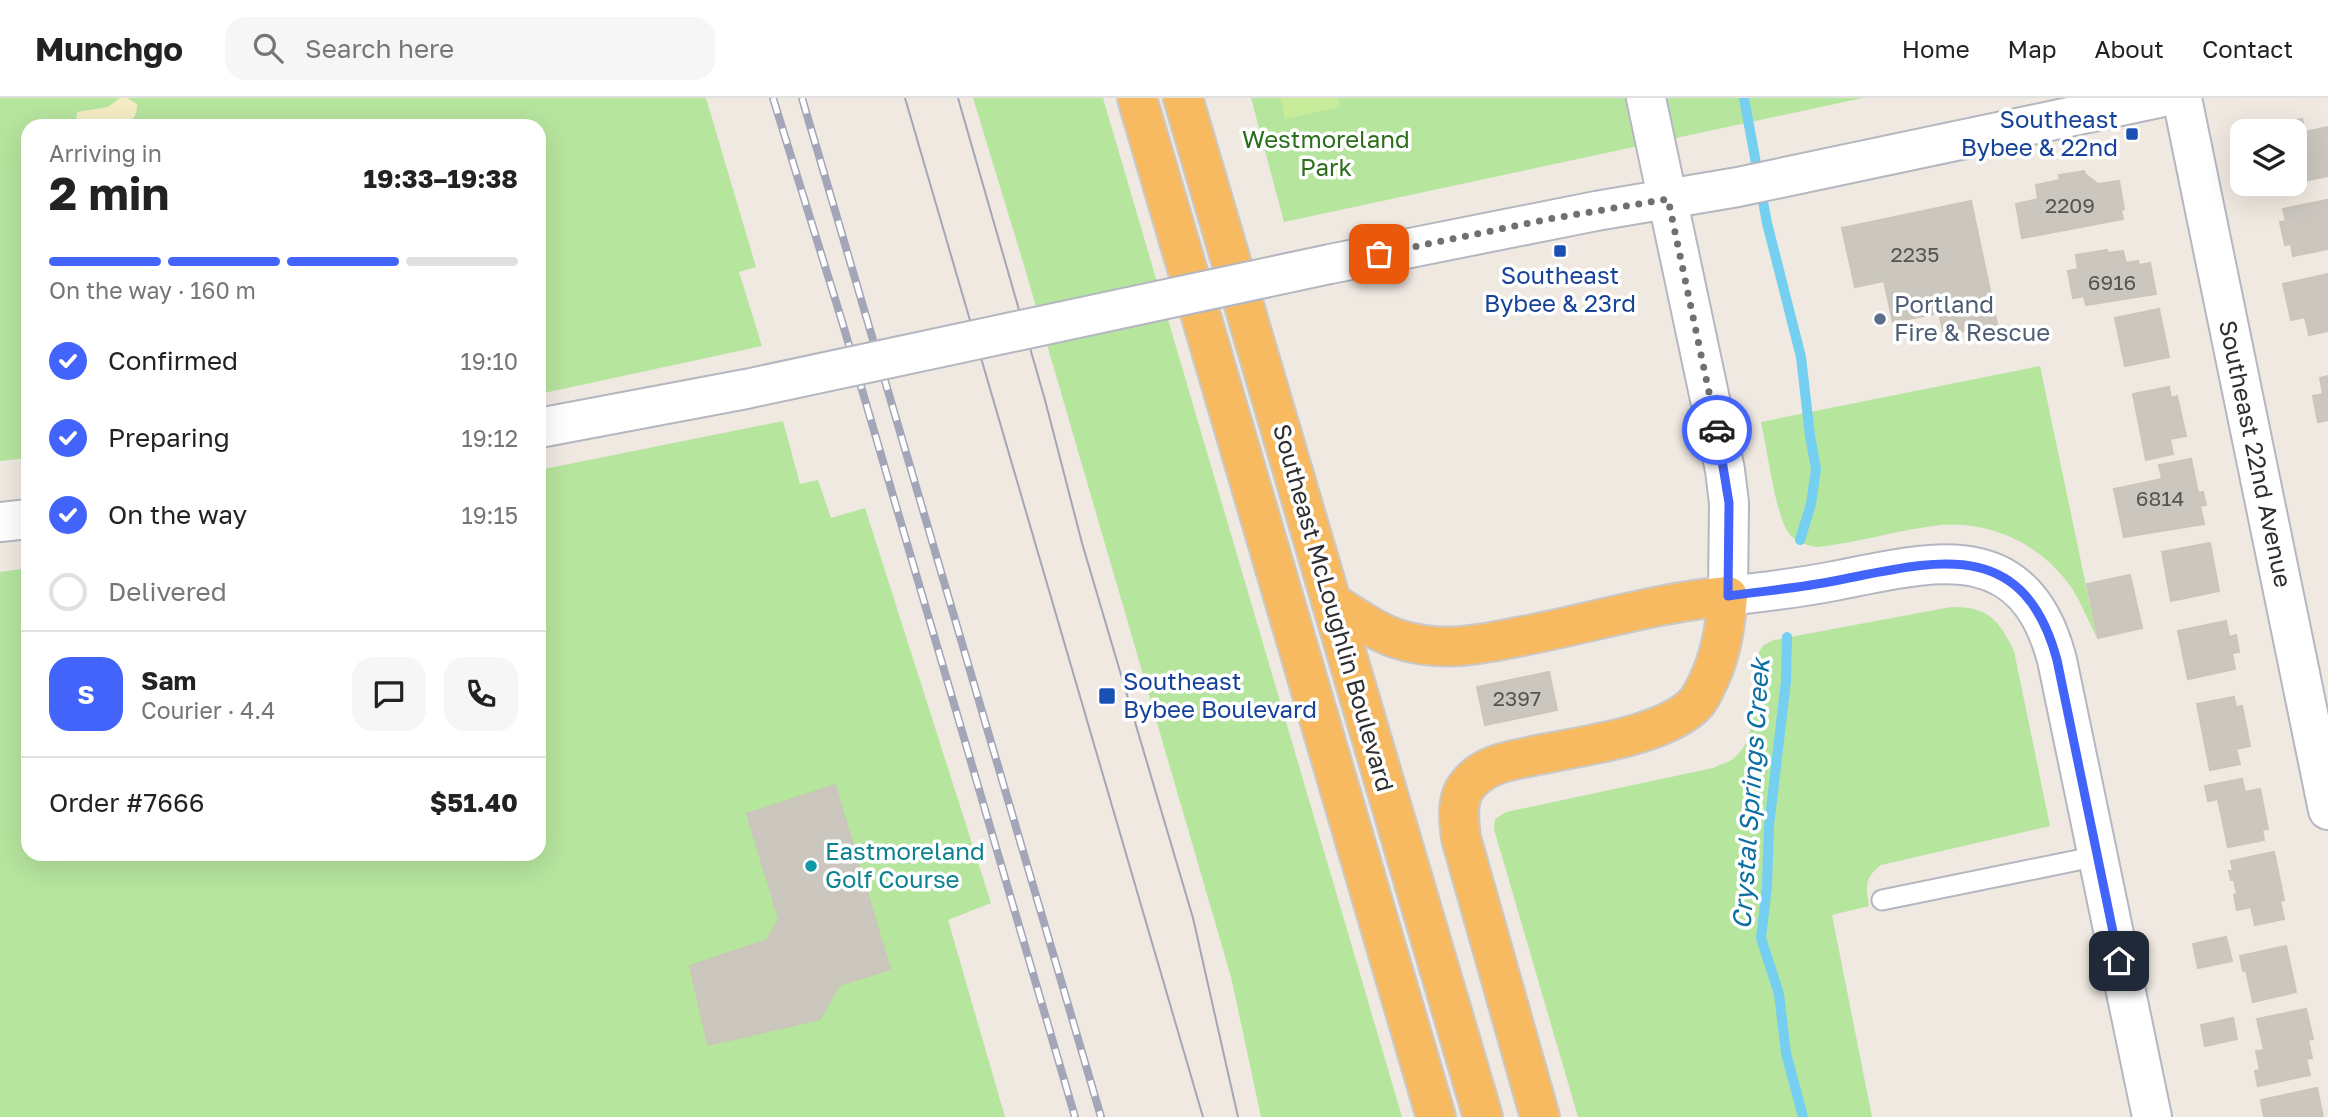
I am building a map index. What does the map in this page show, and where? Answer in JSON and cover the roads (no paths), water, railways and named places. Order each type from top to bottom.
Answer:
[{"type":"highway","name":"Southeast McLoughlin Boulevard","points":[[1137,98],[1436,1117]]},
{"type":"highway","name":"Southeast McLoughlin Boulevard","points":[[1184,98],[1483,1117]]},
{"type":"highway","points":[[1331,602],[1398,640],[1448,648],[1572,626],[1688,599],[1728,596],[1724,634],[1715,669],[1698,701],[1676,718],[1619,738],[1500,763],[1480,772],[1464,788],[1458,812],[1461,838],[1540,1117]]},
{"type":"main road","points":[[1646,98],[1725,470],[1729,503],[1728,596],[1803,587],[1939,563],[1963,564],[1987,570],[2008,580],[2026,596],[2051,636],[2152,1117]]},
{"type":"main road","points":[[546,427],[746,389],[1528,223],[1774,180],[2159,98]]},
{"type":"main road","name":"Southeast 22nd Avenue","points":[[2182,98],[2328,810]]},
{"type":"main road","points":[[0,522],[21,520]]},
{"type":"lane","points":[[1882,900],[2098,856]]},
{"type":"waterway","name":"Crystal Springs Creek","points":[[1744,98],[1767,223],[1801,357],[1816,469],[1811,504],[1800,540]]},
{"type":"waterway","name":"Crystal Springs Creek","points":[[1787,637],[1786,681],[1769,826],[1767,886],[1761,938],[1779,994],[1786,1053],[1803,1117]]},
{"type":"tram line","points":[[905,98],[1203,1117]]},
{"type":"tram line","points":[[958,98],[1045,400],[1082,543],[1193,918],[1238,1117]]},
{"type":"railway","points":[[773,98],[841,318],[1075,1117]]},
{"type":"railway","points":[[802,98],[1101,1117]]},
{"type":"place","name":"Southeast Bybee & 22nd","points":[[2132,134]]},
{"type":"place","name":"Southeast Bybee & 23rd","points":[[1560,251]]},
{"type":"place","name":"Portland Fire & Rescue","points":[[1880,319]]},
{"type":"place","name":"Southeast Bybee Boulevard","points":[[1107,696]]},
{"type":"place","name":"Eastmoreland Golf Course","points":[[811,866]]},
{"type":"park label","name":"Westmoreland Park","points":[[1326,154]]}]
